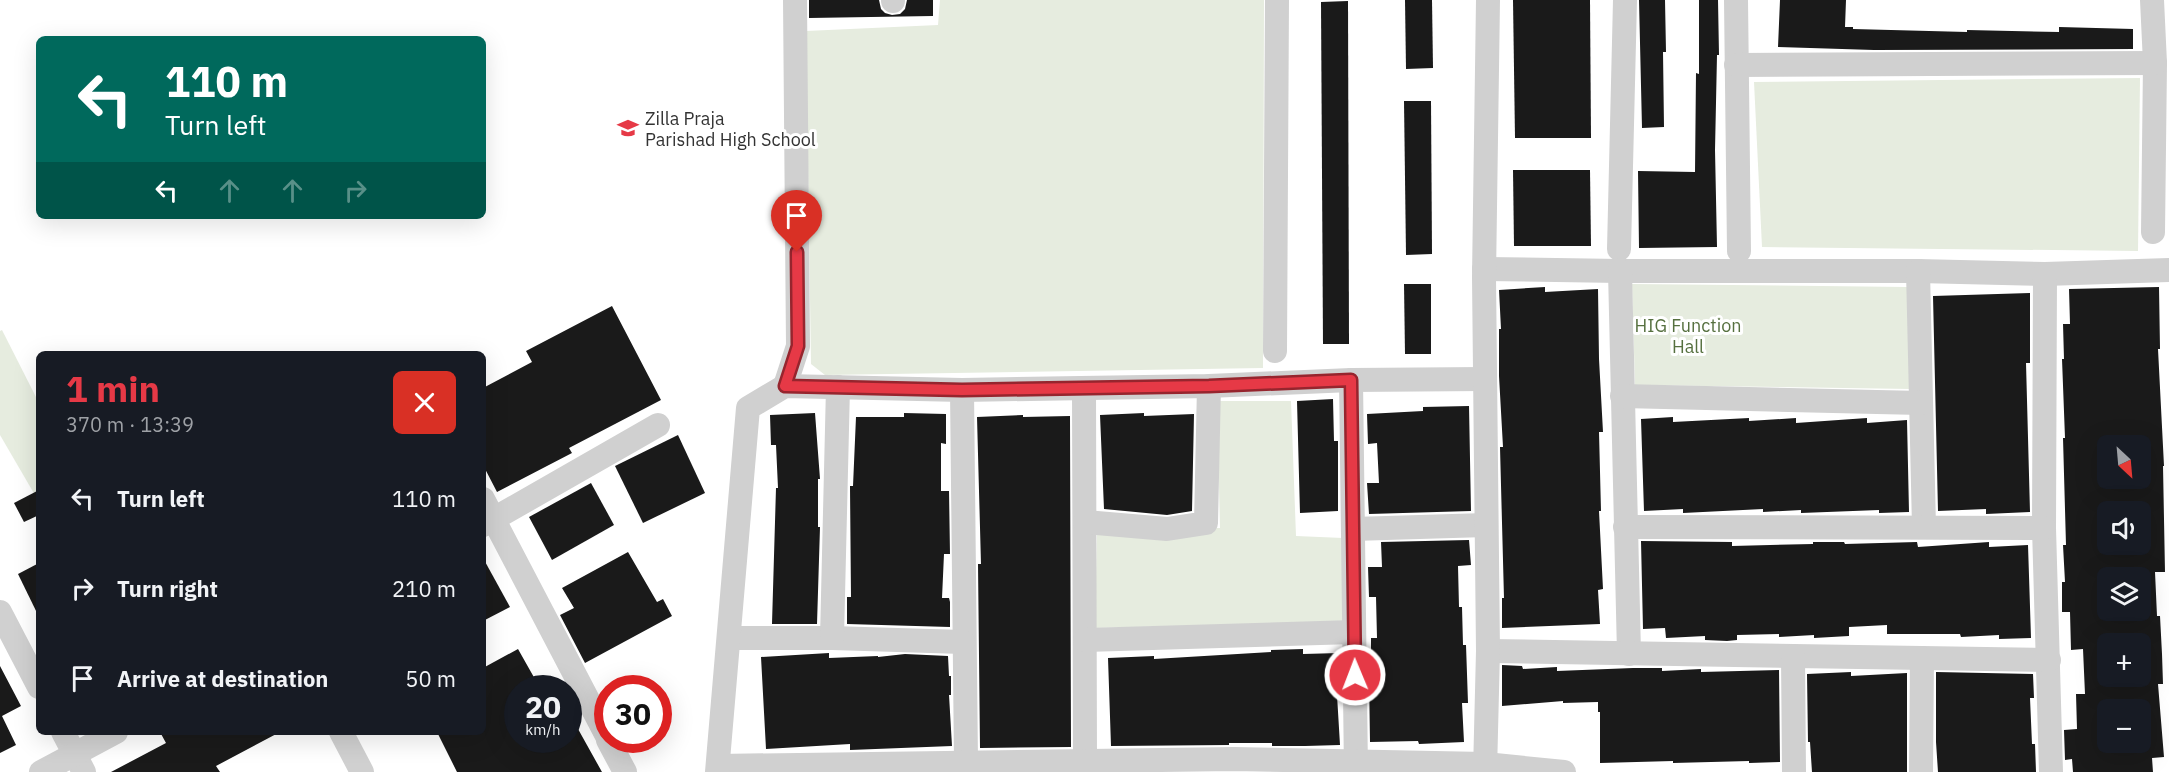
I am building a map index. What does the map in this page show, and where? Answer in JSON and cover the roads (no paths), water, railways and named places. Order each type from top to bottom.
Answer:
[{"type":"street","points":[[785,386],[798,346],[795,0]]},
{"type":"street","points":[[1275,351],[1277,0]]},
{"type":"street","points":[[1485,768],[1488,651],[1484,268],[1488,0]]},
{"type":"street","points":[[1625,0],[1620,260],[1629,654]]},
{"type":"street","points":[[1736,0],[1739,251]]},
{"type":"street","points":[[2152,0],[2155,63],[2153,232]]},
{"type":"street","points":[[1736,65],[2155,63]]},
{"type":"street","points":[[1484,268],[1620,260],[2045,274],[2169,270]]},
{"type":"street","points":[[1918,271],[1924,527]]},
{"type":"street","points":[[2045,274],[2044,528],[2051,772]]},
{"type":"street","points":[[1485,380],[1351,380],[1209,386],[962,390],[785,386],[748,408],[718,769],[1085,761],[1234,766],[1485,768],[1564,772]]},
{"type":"street","points":[[1351,380],[1356,766]]},
{"type":"street","points":[[1085,522],[1167,529],[1206,523],[1209,386]]},
{"type":"street","points":[[832,638],[838,387]]},
{"type":"street","points":[[1084,388],[1085,761]]},
{"type":"street","points":[[962,390],[966,762]]},
{"type":"street","points":[[1622,396],[1921,403]]},
{"type":"street","points":[[594,713],[486,514],[658,425]]},
{"type":"street","points":[[1353,529],[1486,525]]},
{"type":"street","points":[[1625,527],[2044,528]]},
{"type":"street","points":[[0,612],[36,681]]},
{"type":"street","points":[[1085,640],[1354,632]]},
{"type":"street","points":[[729,638],[963,642]]},
{"type":"street","points":[[1488,651],[2049,660]]},
{"type":"street","points":[[1792,656],[1794,772]]},
{"type":"street","points":[[1921,772],[1922,658]]},
{"type":"street","points":[[65,735],[79,763]]},
{"type":"street","points":[[41,772],[79,763],[112,735]]},
{"type":"street","points":[[343,735],[362,772]]},
{"type":"street","points":[[615,753],[625,772]]},
{"type":"place","name":"Zilla Praja Parishad High School","points":[[628,128]]},
{"type":"park label","name":"HIG Function Hall","points":[[1688,335]]}]
